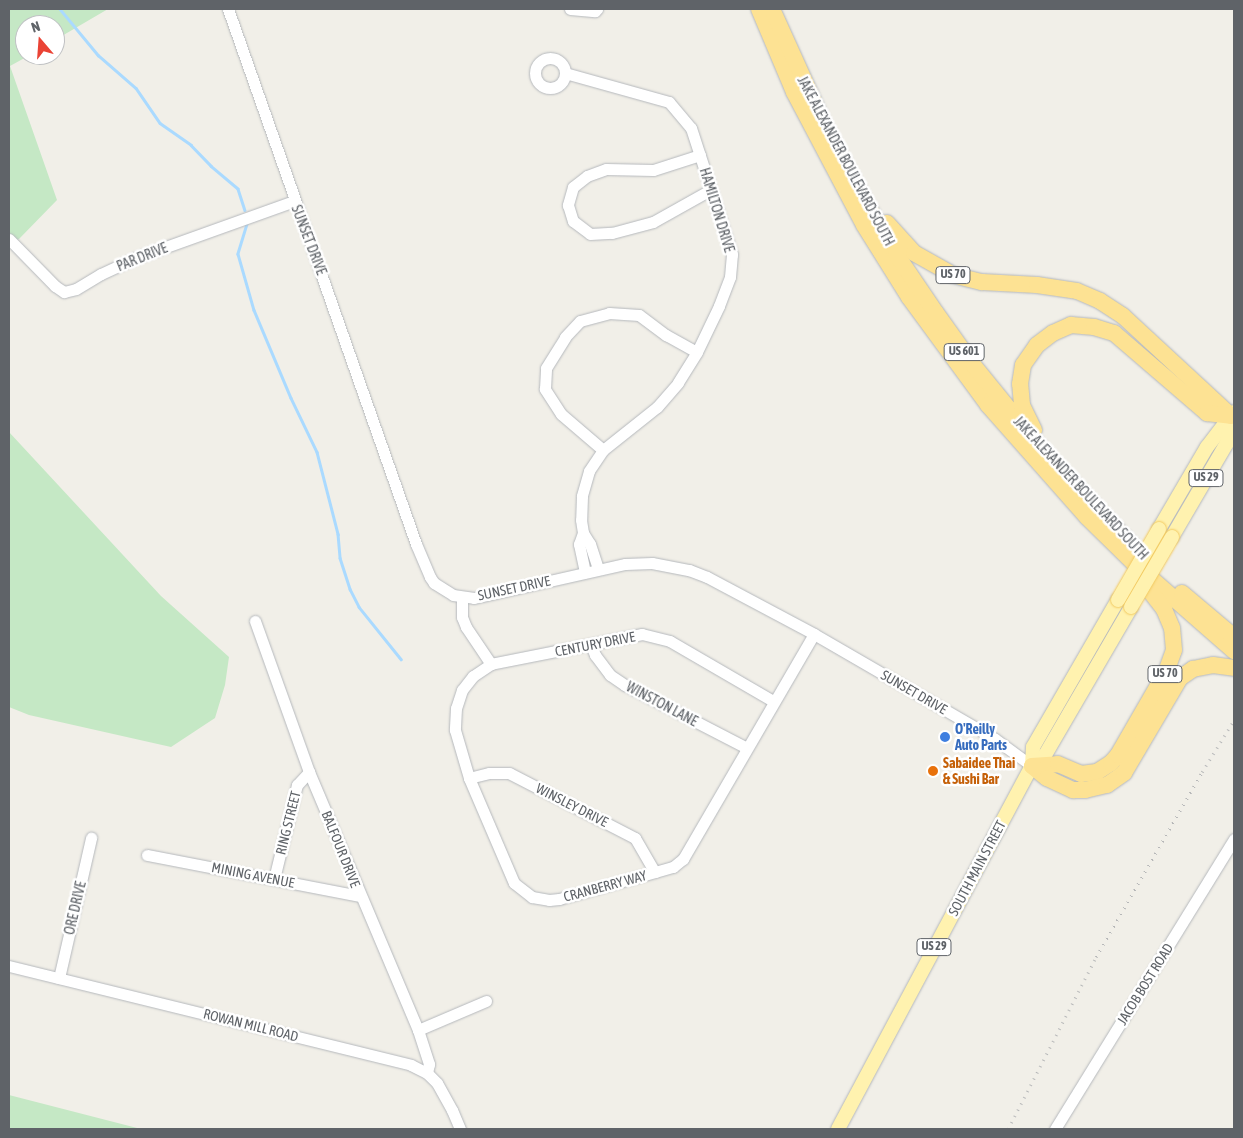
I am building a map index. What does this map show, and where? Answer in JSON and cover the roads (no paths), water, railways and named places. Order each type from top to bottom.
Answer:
[{"type":"highway","name":"US 70","points":[[759,9],[794,92],[824,152],[909,297],[988,405],[1091,513],[1108,547],[1152,592],[1164,609],[1172,628],[1174,650],[1166,672],[1111,764],[1097,772],[1081,774],[1058,764],[1032,766]]},
{"type":"highway","name":"JAKE ALEXANDER BOULEVARD SOUTH","points":[[772,9],[827,131],[896,254],[974,366],[1091,513],[1138,567],[1234,652]]},
{"type":"highway","name":"US 70","points":[[778,9],[819,99],[876,205],[896,235],[914,254],[953,276],[982,282],[1037,285],[1077,291],[1100,301],[1123,316],[1233,414]]},
{"type":"highway","points":[[1091,513],[1031,426],[1022,405],[1020,384],[1023,365],[1037,345],[1053,333],[1071,325],[1094,327],[1114,333],[1207,413],[1233,414]]},
{"type":"highway","name":"JAKE ALEXANDER BOULEVARD SOUTH","points":[[1091,513],[1234,637]]},
{"type":"highway","points":[[1032,766],[1047,778],[1073,790],[1085,790],[1107,785],[1124,773],[1180,678],[1193,669],[1213,665],[1234,668]]},
{"type":"main road","name":"SOUTH MAIN STREET","points":[[838,1129],[1032,766],[1045,755],[1125,604],[1159,530],[1207,447],[1233,414]]},
{"type":"main road","name":"SOUTH MAIN STREET","points":[[1125,604],[1172,537],[1227,444],[1233,414]]},
{"type":"street","name":"SUNSET DRIVE","points":[[228,9],[294,201],[307,229],[427,571],[440,588],[462,597],[493,595],[585,572],[646,563],[672,565],[689,570],[707,576],[814,634],[995,739],[1032,766]]},
{"type":"street","points":[[570,9],[596,10]]},
{"type":"street","name":"HAMILTON DRIVE","points":[[565,73],[669,102],[691,128],[732,254],[730,277],[697,352],[678,383],[657,407],[603,450],[589,471],[581,508],[583,533],[580,544],[585,572]]},
{"type":"street","points":[[700,155],[653,170],[606,169],[586,176],[573,187],[568,205],[573,221],[590,234],[612,233],[653,222],[710,190]]},
{"type":"street","name":"PAR DRIVE","points":[[9,239],[54,286],[64,292],[76,289],[101,274],[136,258],[294,201]]},
{"type":"street","points":[[603,450],[561,414],[545,389],[546,368],[565,337],[580,321],[609,313],[639,315],[666,335],[697,352]]},
{"type":"street","name":"HAMILTON DRIVE","points":[[583,533],[590,544],[598,570]]},
{"type":"street","points":[[462,597],[462,617],[466,627],[491,664]]},
{"type":"street","name":"BALFOUR DRIVE","points":[[255,622],[309,772],[428,1056],[427,1074]]},
{"type":"street","name":"CENTURY DRIVE","points":[[491,664],[642,634],[670,640],[773,701]]},
{"type":"street","name":"CRANBERRY WAY","points":[[491,664],[473,676],[462,690],[456,708],[455,730],[469,778],[509,874],[518,888],[532,897],[549,900],[559,899],[673,867],[683,859],[718,802],[773,701],[814,634]]},
{"type":"street","name":"WINSTON LANE","points":[[591,645],[595,655],[610,675],[625,685],[747,748]]},
{"type":"street","name":"RING STREET","points":[[274,879],[297,785],[309,772]]},
{"type":"street","name":"WINSLEY DRIVE","points":[[469,778],[489,773],[509,773],[635,838],[656,872]]},
{"type":"street","name":"ORE DRIVE","points":[[59,978],[92,838]]},
{"type":"street","name":"JACOB BOST ROAD","points":[[1056,1129],[1234,839]]},
{"type":"street","name":"MINING AVENUE","points":[[147,855],[360,896]]},
{"type":"street","name":"ROWAN MILL ROAD","points":[[9,966],[399,1061],[427,1074],[444,1094],[460,1129]]},
{"type":"street","points":[[418,1030],[486,1001]]},
{"type":"waterway","points":[[60,9],[98,55],[136,88],[160,123],[191,145],[211,166],[238,189],[245,210]]},
{"type":"waterway","points":[[247,224],[238,254],[254,310],[291,398],[317,452],[338,534],[340,558],[350,589],[359,607],[401,659]]},
{"type":"railway","points":[[1008,1129],[1096,957],[1234,720]]},
{"type":"place","name":"O'Reilly Auto Parts","points":[[945,737]]},
{"type":"place","name":"Sabaidee Thai & Sushi Bar","points":[[933,771]]}]
